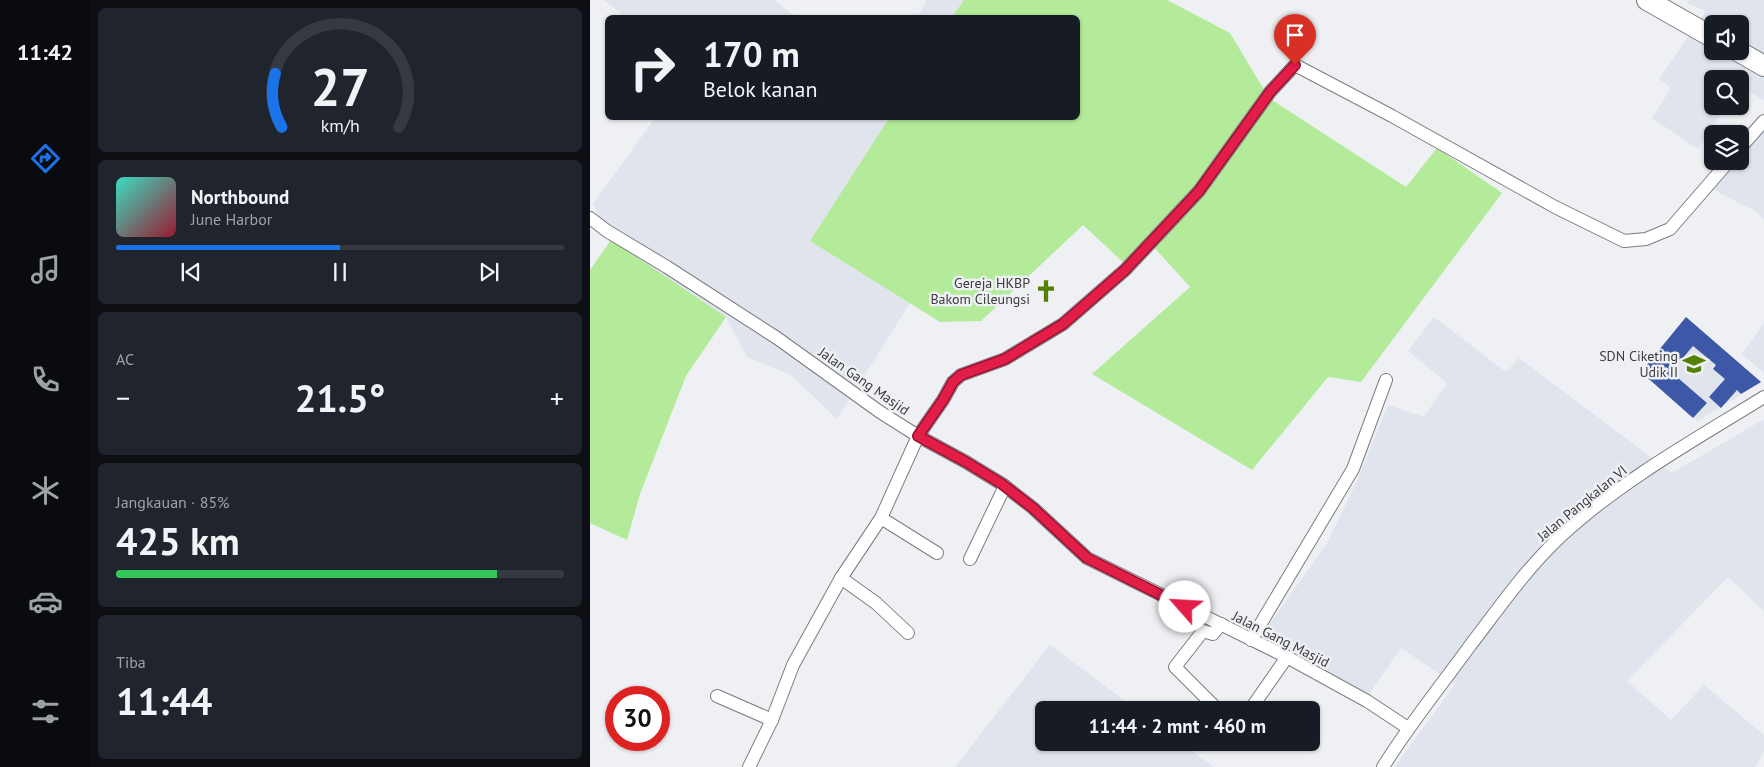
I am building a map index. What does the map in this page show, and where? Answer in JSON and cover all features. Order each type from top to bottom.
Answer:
[{"type":"main road","points":[[1647,0],[1704,32]]},
{"type":"main road","points":[[1749,57],[1764,66]]},
{"type":"street","points":[[749,767],[772,720],[794,665],[841,578],[881,518],[918,436],[953,382],[961,375],[1005,359],[1063,324],[1125,270],[1199,191],[1270,92],[1295,65],[1392,116],[1556,207],[1624,241],[1646,239],[1670,229],[1721,170]]},
{"type":"street","points":[[1749,138],[1764,120]]},
{"type":"street","name":"Jalan Gang Masjid","points":[[590,218],[607,231],[778,338],[880,412],[1005,486],[1033,508],[1087,558],[1287,657],[1367,701],[1408,728]]},
{"type":"street","points":[[1252,640],[1353,469],[1386,380]]},
{"type":"street","name":"Jalan Pangkalan VI","points":[[1383,767],[1408,728],[1522,576],[1562,536],[1613,494],[1683,447],[1764,397]]},
{"type":"street","points":[[970,559],[1005,486]]},
{"type":"street","points":[[881,518],[937,553]]},
{"type":"street","points":[[841,578],[876,603],[908,633]]},
{"type":"street","points":[[1209,701],[1175,667],[1203,631],[1213,634],[1221,624]]},
{"type":"street","points":[[1256,701],[1287,657]]},
{"type":"street","points":[[717,696],[772,720]]},
{"type":"shaded area","points":[[604,0],[774,0],[793,15],[623,15]]},
{"type":"shaded area","points":[[927,0],[964,0],[953,15],[919,15]]},
{"type":"shaded area","points":[[1689,0],[1764,0],[1764,101],[1749,91],[1749,70],[1704,70],[1704,115],[1722,115],[1714,125],[1704,125],[1704,140],[1698,149],[1652,118],[1671,88],[1659,79],[1706,11],[1687,3]]},
{"type":"shaded area","points":[[654,120],[888,120],[810,241],[910,303],[837,419],[791,375],[747,357],[726,317],[611,240],[593,204]]},
{"type":"shaded area","points":[[1764,121],[1764,220],[1755,211],[1710,188],[1724,170],[1749,170],[1749,140]]},
{"type":"shaded area","points":[[1434,317],[1506,372],[1519,358],[1672,473],[1764,419],[1764,611],[1728,577],[1627,681],[1671,720],[1704,685],[1764,735],[1764,751],[1755,767],[1395,767],[1455,684],[1401,648],[1367,697],[1263,633],[1327,543],[1358,479],[1388,405],[1424,417],[1447,383],[1408,351]]},
{"type":"shaded area","name":"SDN Ciketing Udik II","points":[[1686,317],[1761,382],[1698,421],[1641,372]]},
{"type":"shaded area","points":[[1764,323],[1764,373],[1742,354]]},
{"type":"shaded area","points":[[1050,645],[1125,701],[1035,701],[1035,751],[1192,751],[1214,767],[955,767]]},
{"type":"green space","points":[[964,0],[1167,0],[1230,33],[1269,98],[1406,187],[1437,148],[1502,193],[1361,382],[1328,377],[1252,470],[1092,374],[1190,287],[1152,245],[1124,263],[1083,225],[981,321],[940,322],[810,241],[888,120],[1080,120],[1080,15],[953,15]]},
{"type":"green space","points":[[611,240],[726,317],[686,376],[640,494],[627,540],[590,523],[590,270]]},
{"type":"building","name":"SDN Ciketing Udik II","points":[[1686,317],[1761,382],[1741,394],[1737,390],[1721,408],[1709,397],[1725,379],[1713,369],[1716,365],[1693,346],[1671,372],[1707,403],[1693,418],[1641,372]]},
{"type":"place","name":"Gereja HKBP Bakom Cileungsi","points":[[1046,291]]},
{"type":"place","name":"SDN Ciketing Udik II","points":[[1694,364]]},
{"type":"route","points":[[1185,607],[1087,558],[1033,508],[1002,484],[918,436],[953,382],[961,375],[1005,359],[1063,324],[1125,270],[1199,191],[1270,92],[1295,65]]}]
